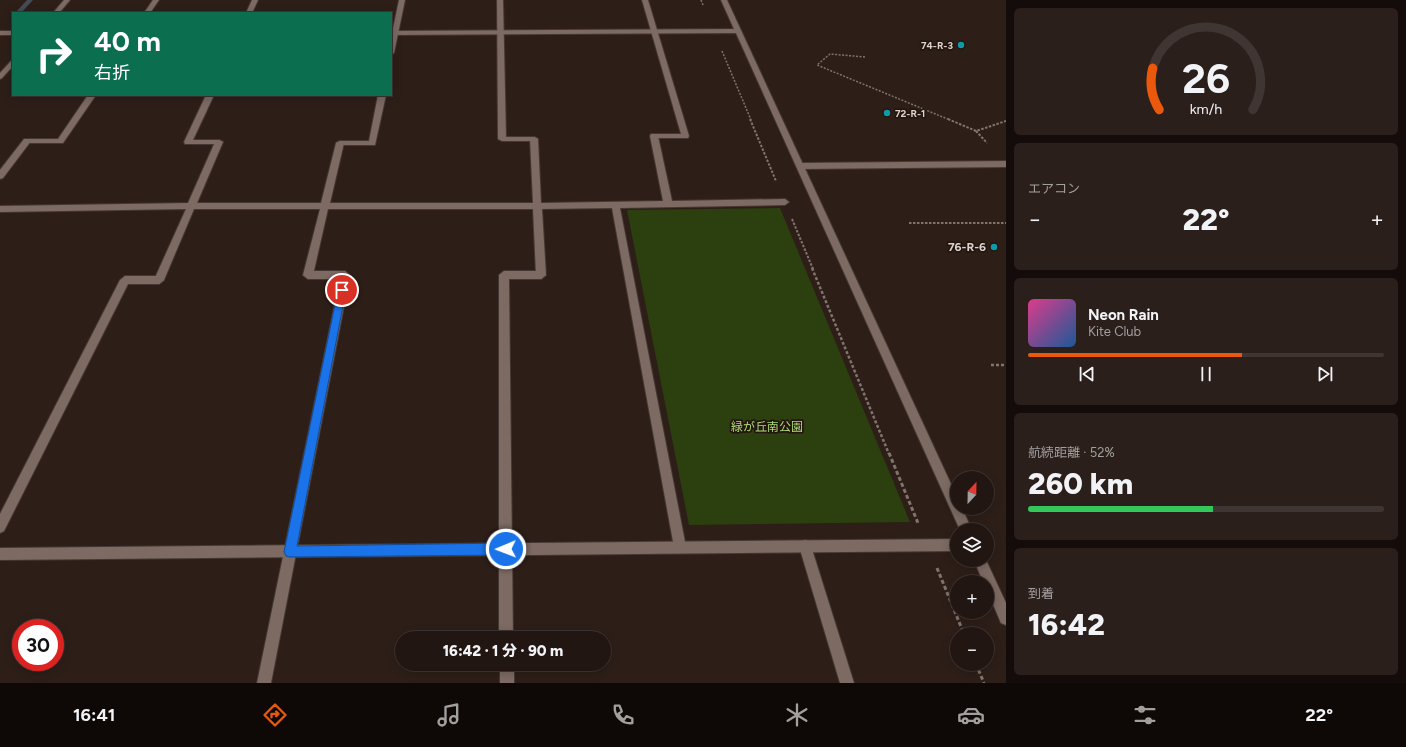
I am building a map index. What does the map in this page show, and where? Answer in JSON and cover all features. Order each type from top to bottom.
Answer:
[{"type":"street","points":[[57,12],[67,0]]},
{"type":"street","points":[[148,12],[156,0]]},
{"type":"street","points":[[249,12],[255,0]]},
{"type":"street","points":[[392,43],[393,33],[402,0]]},
{"type":"street","points":[[500,0],[502,139],[534,139],[536,206],[542,275],[504,275],[506,631]]},
{"type":"street","points":[[645,0],[685,136],[654,136],[668,203]]},
{"type":"street","points":[[724,0],[963,523]]},
{"type":"street","points":[[393,33],[738,31]]},
{"type":"street","points":[[0,33],[12,33]]},
{"type":"street","points":[[0,77],[12,63]]},
{"type":"street","points":[[0,176],[27,141],[60,141],[91,96]]},
{"type":"street","points":[[0,526],[125,280],[159,280],[192,206],[218,142],[188,142],[210,96]]},
{"type":"street","points":[[264,683],[345,275],[308,275],[340,143],[372,143],[382,96]]},
{"type":"street","points":[[800,166],[1006,164]]},
{"type":"street","points":[[0,209],[192,206],[536,206],[785,202]]},
{"type":"street","points":[[615,204],[680,548]]},
{"type":"street","points":[[0,554],[950,545]]},
{"type":"street","points":[[805,546],[847,683]]},
{"type":"street","points":[[983,567],[1006,618]]},
{"type":"street","points":[[507,671],[507,683]]},
{"type":"path","points":[[701,0],[961,627]]},
{"type":"path","points":[[865,57],[830,54],[817,65],[976,131],[1006,121]]},
{"type":"path","points":[[909,223],[1006,223]]},
{"type":"path","points":[[991,365],[1006,365]]},
{"type":"path","points":[[979,671],[984,683]]},
{"type":"green space","name":"緑が丘南公園","points":[[780,208],[910,522],[689,525],[627,210]]},
{"type":"waterway","points":[[19,12],[30,0]]},
{"type":"place","name":"74-R-3","points":[[961,45]]},
{"type":"place","name":"72-R-1","points":[[887,113]]},
{"type":"place","name":"76-R-6","points":[[994,247]]},
{"type":"route","points":[[342,290],[290,552],[506,549]]}]
